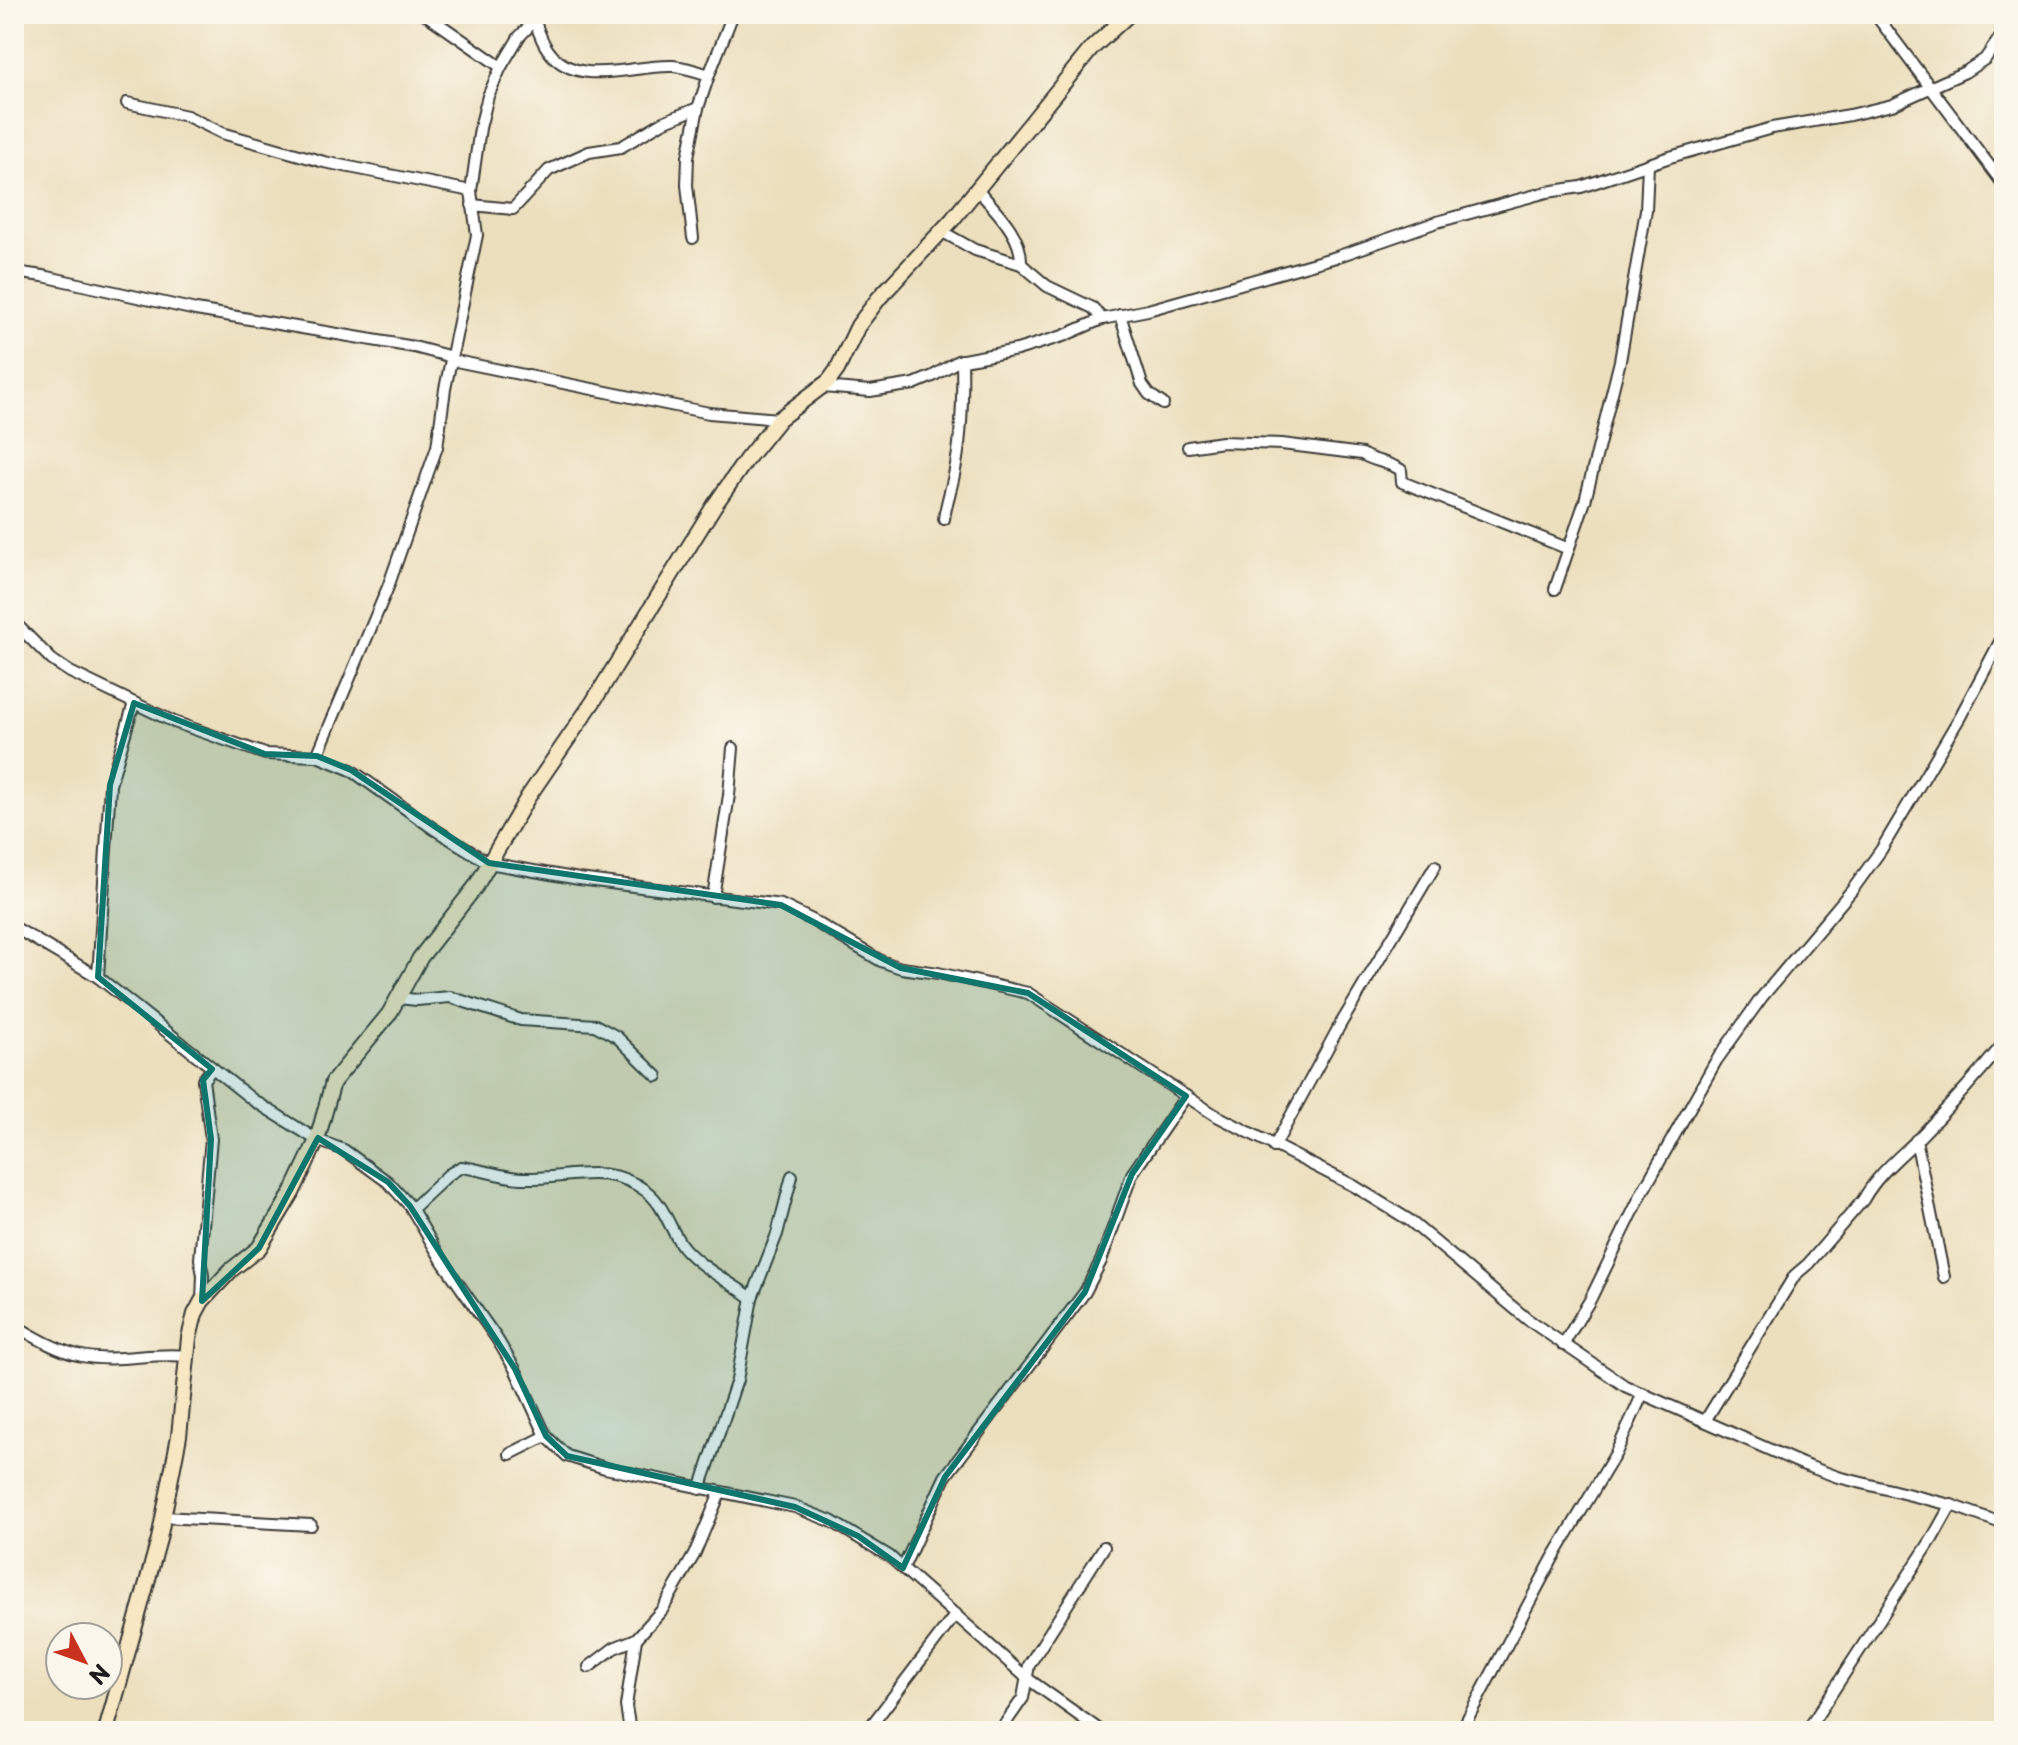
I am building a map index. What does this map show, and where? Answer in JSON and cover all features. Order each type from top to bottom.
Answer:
[{"type":"street","points":[[425,14],[501,67]]},
{"type":"street","points":[[693,238],[687,185],[688,157],[698,108],[733,14]]},
{"type":"street","points":[[202,1301],[231,1270],[259,1248],[292,1193],[317,1140],[333,1082],[389,1014],[420,958],[476,886],[528,797],[652,610],[714,506],[746,460],[779,419],[823,387],[837,370],[858,326],[879,298],[977,189],[1092,48],[1128,14]]},
{"type":"street","points":[[1875,14],[2004,185]]},
{"type":"street","points":[[317,756],[388,587],[433,460],[477,235],[471,191],[480,128],[488,96],[501,67],[533,17]]},
{"type":"street","points":[[533,17],[548,50],[568,67],[610,72],[673,66],[709,75]]},
{"type":"street","points":[[823,387],[870,391],[894,388],[924,380],[962,360],[1017,350],[1063,336],[1102,319],[1336,257],[1437,222],[1547,192],[1581,187],[1772,128],[1892,105],[1932,88],[1985,59],[2004,32]]},
{"type":"street","points":[[127,103],[187,116],[222,133],[324,162],[471,191]]},
{"type":"street","points":[[472,205],[516,208],[549,170],[589,152],[621,147],[663,122],[698,108]]},
{"type":"street","points":[[1555,589],[1597,457],[1620,361],[1646,210],[1648,165]]},
{"type":"street","points":[[977,189],[1011,231],[1021,264]]},
{"type":"street","points":[[941,231],[975,250],[1021,264],[1047,286],[1093,308],[1102,319]]},
{"type":"street","points":[[14,272],[196,310],[401,345],[709,413],[779,419]]},
{"type":"street","points":[[1120,315],[1142,384],[1149,394],[1163,404]]},
{"type":"street","points":[[944,519],[947,496],[954,477],[964,401],[962,360]]},
{"type":"street","points":[[1188,447],[1222,442],[1282,444],[1362,454],[1388,461],[1401,470],[1402,482],[1569,549]]},
{"type":"street","points":[[14,622],[61,666],[174,722],[265,754],[317,756],[364,778],[434,829],[489,863],[579,879],[781,905],[881,961],[901,968],[1028,993],[1186,1096],[1274,1147],[1354,1186],[1409,1220],[1527,1319],[1616,1380],[1829,1474],[1951,1505],[2004,1524]]},
{"type":"street","points":[[1563,1345],[1590,1300],[1643,1191],[1716,1061],[1762,997],[1853,889],[1881,850],[1960,717],[2004,634]]},
{"type":"street","points":[[98,977],[110,785],[134,703]]},
{"type":"street","points":[[713,897],[733,748]]},
{"type":"street","points":[[1274,1147],[1340,1025],[1435,866]]},
{"type":"street","points":[[14,927],[98,977],[253,1100],[317,1140],[344,1150],[388,1182],[412,1209],[443,1262],[515,1369],[546,1436],[556,1447],[574,1460],[795,1507],[858,1536],[903,1568],[1028,1679],[1101,1731]]},
{"type":"street","points":[[398,998],[450,997],[531,1022],[595,1025],[617,1037],[657,1076]]},
{"type":"street","points":[[1705,1421],[1795,1275],[1863,1200],[1878,1177],[2004,1043]]},
{"type":"street","points":[[106,1731],[163,1517],[179,1436],[192,1325],[202,1301],[200,1259],[211,1139],[203,1080],[212,1069]]},
{"type":"street","points":[[903,1568],[945,1477],[1085,1292],[1101,1261],[1132,1174],[1186,1096]]},
{"type":"street","points":[[1916,1140],[1944,1277]]},
{"type":"street","points":[[412,1209],[461,1167],[494,1175],[547,1179],[611,1173],[646,1191],[658,1203],[687,1251],[752,1298]]},
{"type":"street","points":[[700,1489],[742,1363],[752,1298],[777,1234],[792,1176]]},
{"type":"street","points":[[14,1325],[55,1348],[84,1357],[187,1356]]},
{"type":"street","points":[[1461,1731],[1553,1558],[1616,1453],[1643,1393]]},
{"type":"street","points":[[510,1454],[546,1436]]},
{"type":"street","points":[[589,1667],[614,1648],[636,1639],[662,1610],[694,1555],[720,1493]]},
{"type":"street","points":[[1807,1731],[1951,1505]]},
{"type":"street","points":[[163,1517],[311,1525]]},
{"type":"street","points":[[1000,1731],[1023,1698],[1029,1665],[1104,1547]]},
{"type":"street","points":[[867,1731],[956,1614]]},
{"type":"street","points":[[630,1731],[626,1706],[636,1639]]},
{"type":"highlighted area","points":[[134,703],[265,754],[317,756],[351,770],[489,863],[781,905],[901,968],[1028,993],[1186,1096],[1132,1174],[1085,1292],[945,1477],[903,1568],[858,1536],[795,1507],[567,1456],[546,1436],[515,1369],[410,1206],[388,1182],[318,1138],[259,1248],[202,1301],[211,1139],[203,1080],[212,1069],[98,977],[110,785]]}]
